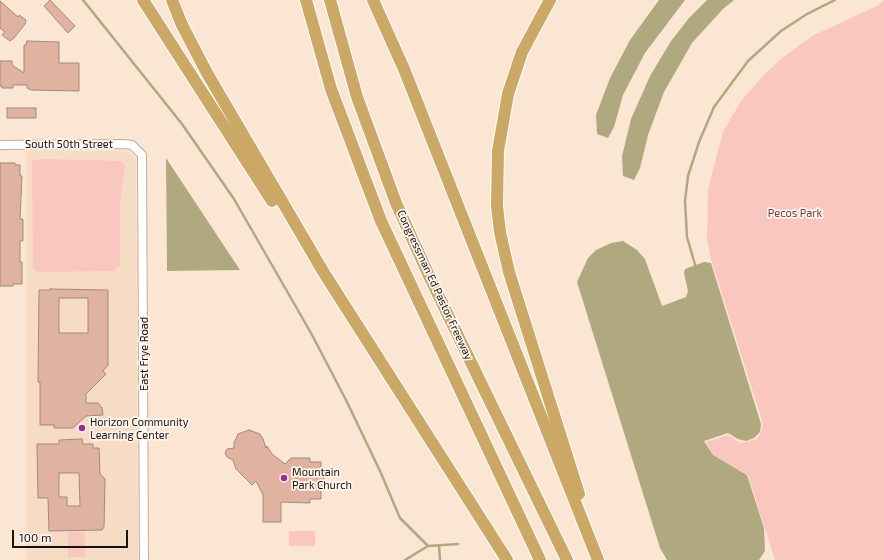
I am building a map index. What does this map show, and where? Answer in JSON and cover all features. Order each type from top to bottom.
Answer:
[{"type":"highway","points":[[143,0],[294,236],[324,273]]},
{"type":"highway","points":[[172,0],[182,25],[207,73],[324,273],[507,560]]},
{"type":"highway","name":"Congressman Ed Pastor Freeway","points":[[306,0],[331,89],[380,221],[540,560]]},
{"type":"highway","name":"Congressman Ed Pastor Freeway","points":[[330,0],[357,97],[375,150],[398,209],[567,560]]},
{"type":"highway","points":[[373,0],[404,69],[599,560]]},
{"type":"highway","points":[[550,0],[525,46],[508,94],[498,151],[497,206],[501,239],[511,278],[599,560]]},
{"type":"street","name":"South 50th Street","points":[[0,144],[124,144],[132,146],[138,150]]},
{"type":"street","name":"East Frye Road","points":[[138,150],[142,155],[143,165],[144,560]]},
{"type":"shaded area","points":[[659,0],[685,0],[645,53],[623,95],[614,127],[608,138],[597,134],[596,115],[610,78],[630,40]]},
{"type":"shaded area","points":[[707,0],[734,0],[723,9],[692,43],[664,92],[648,135],[640,168],[634,180],[623,176],[622,156],[631,119],[650,76],[671,41],[689,18]]},
{"type":"shaded area","name":"Horizon Community Learning Center","points":[[26,151],[128,151],[136,159],[138,560],[26,560]]},
{"type":"shaded area","points":[[166,158],[240,270],[167,271]]},
{"type":"shaded area","points":[[623,241],[637,250],[645,259],[662,306],[686,297],[688,291],[684,273],[685,269],[704,262],[711,263],[761,424],[760,432],[754,438],[746,441],[738,439],[728,433],[704,441],[713,455],[747,475],[764,528],[765,551],[759,560],[667,560],[660,548],[577,282],[588,258],[596,250],[611,243]]},
{"type":"green space","name":"Pecos Park","points":[[884,0],[884,560],[775,560],[748,475],[713,455],[706,442],[728,435],[740,443],[757,439],[763,424],[711,259],[707,238],[708,189],[723,132],[741,101],[764,75],[781,59],[812,36],[879,5]]},
{"type":"green space","points":[[32,160],[121,161],[125,166],[120,204],[120,265],[114,271],[38,272],[33,268]]},
{"type":"green space","points":[[289,531],[315,531],[315,546],[289,546]]},
{"type":"green space","points":[[68,532],[85,532],[85,557],[68,557]]},
{"type":"building","points":[[50,0],[75,26],[68,33],[44,6]]},
{"type":"building","points":[[0,1],[18,17],[19,15],[26,20],[25,24],[10,41],[2,35],[5,32],[0,28]]},
{"type":"building","points":[[27,41],[59,42],[59,63],[79,63],[79,91],[31,90],[27,88],[27,85],[13,85],[13,88],[2,88],[2,86],[0,86],[0,61],[12,61],[12,65],[24,73],[24,45],[26,45]]},
{"type":"building","points":[[7,108],[36,108],[36,118],[7,118]]},
{"type":"building","points":[[0,163],[15,163],[15,165],[20,165],[20,176],[22,176],[20,219],[23,219],[23,241],[20,241],[20,262],[22,262],[22,284],[13,284],[13,286],[0,286]]},
{"type":"building","points":[[39,290],[108,290],[108,365],[103,371],[106,374],[86,394],[86,403],[98,403],[102,408],[103,415],[86,416],[73,428],[54,428],[54,425],[40,425],[40,382],[38,382]],"holes":[[[59,298],[88,298],[88,333],[59,333]]]},
{"type":"building","name":"Mountain Park Church","points":[[249,430],[260,434],[266,448],[267,446],[272,454],[285,464],[291,458],[310,458],[310,462],[321,462],[321,473],[324,473],[324,487],[321,487],[321,499],[310,499],[310,503],[281,502],[281,522],[263,522],[263,495],[256,481],[252,485],[236,469],[233,460],[227,457],[225,453],[227,449],[234,448],[234,443],[238,434]]},
{"type":"building","points":[[82,439],[83,444],[93,444],[93,448],[99,448],[100,474],[105,479],[104,527],[102,530],[49,531],[48,498],[38,498],[37,444],[59,444],[59,440]],"holes":[[[59,473],[79,473],[80,506],[67,506],[67,497],[59,497]]]},
{"type":"waterway","points":[[83,0],[182,124],[234,199],[311,333],[346,400],[380,471],[400,518],[428,546],[458,544]]},
{"type":"waterway","points":[[696,268],[687,237],[685,201],[688,176],[699,142],[714,107],[748,61],[781,31],[807,14],[835,0]]},
{"type":"waterway","points":[[439,545],[440,560]]},
{"type":"waterway","points":[[405,560],[428,546]]},
{"type":"place","name":"Horizon Community Learning Center","points":[[82,428]]},
{"type":"place","name":"Mountain Park Church","points":[[284,478]]}]
